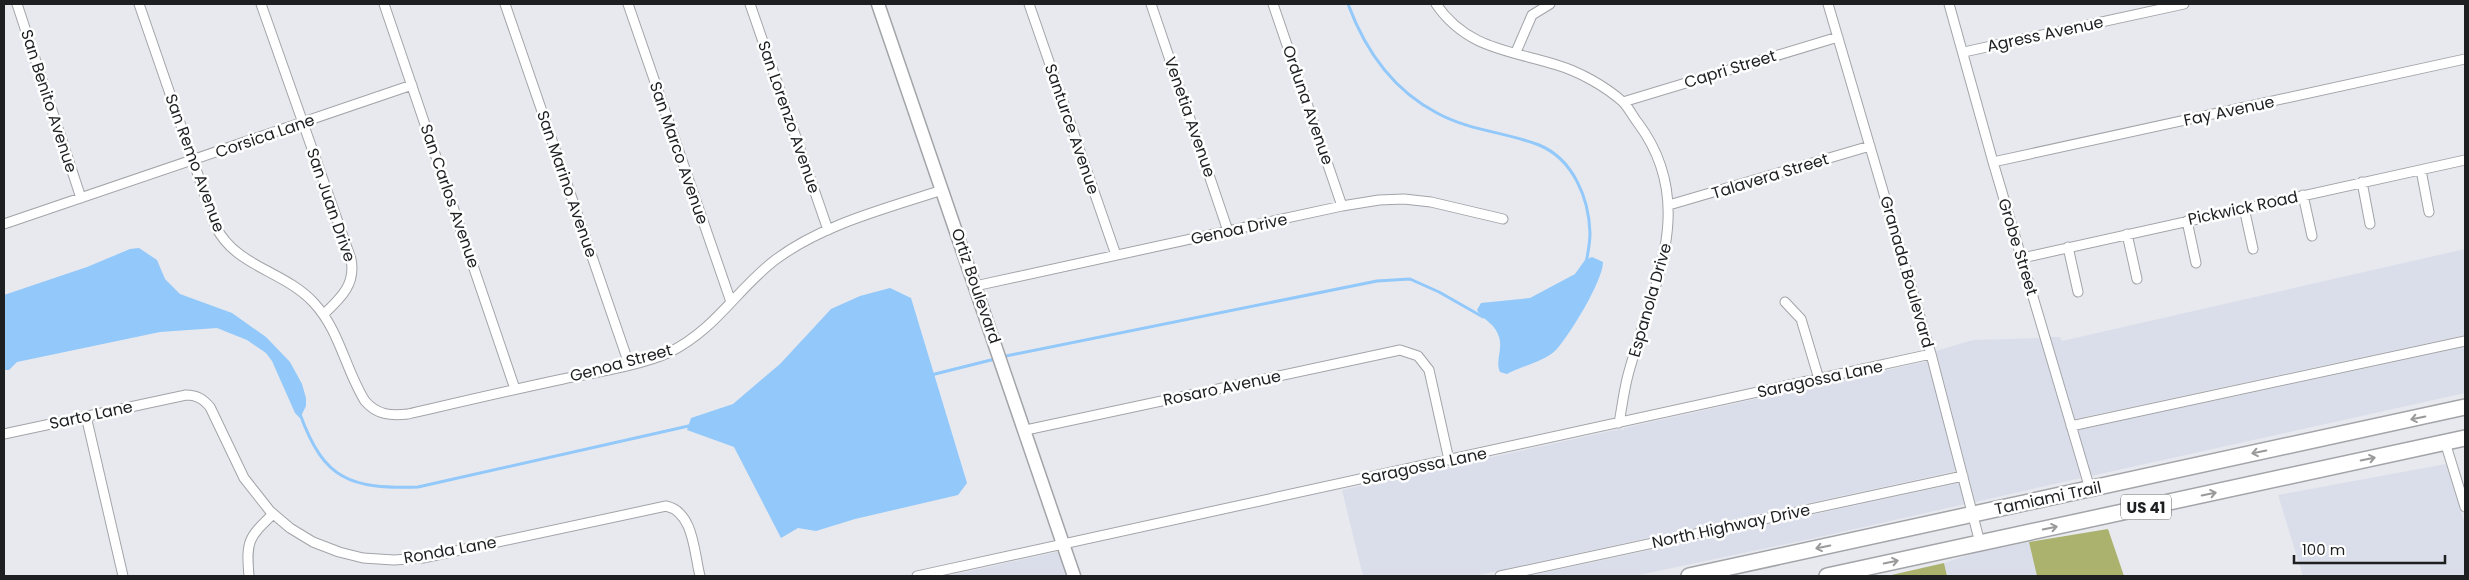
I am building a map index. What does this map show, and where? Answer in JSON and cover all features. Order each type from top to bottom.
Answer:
[{"type":"main road","name":"Tamiami Trail","points":[[1689,576],[2465,407]]},
{"type":"main road","name":"Tamiami Trail","points":[[1827,576],[2465,438]]},
{"type":"street","name":"San Benito Avenue","points":[[17,4],[81,198]]},
{"type":"street","name":"San Remo Avenue","points":[[140,4],[216,227],[228,246],[244,258],[297,288],[324,314],[337,336],[359,390],[375,410]]},
{"type":"street","name":"San Juan Drive","points":[[261,4],[352,267],[352,279],[347,290],[324,314]]},
{"type":"street","name":"San Carlos Avenue","points":[[384,4],[515,389]]},
{"type":"street","name":"San Marino Avenue","points":[[505,4],[629,364]]},
{"type":"street","name":"San Marco Avenue","points":[[628,4],[731,302]]},
{"type":"street","name":"San Lorenzo Avenue","points":[[750,4],[828,230]]},
{"type":"street","name":"Ortiz Boulevard","points":[[878,4],[1075,574]]},
{"type":"street","name":"Santurce Avenue","points":[[1029,4],[1116,255]]},
{"type":"street","name":"Venetia Avenue","points":[[1151,4],[1228,231]]},
{"type":"street","name":"Orduna Avenue","points":[[1273,4],[1342,206]]},
{"type":"street","name":"Espanola Drive","points":[[1436,4],[1457,27],[1478,42],[1561,66],[1586,77],[1623,102],[1647,135],[1656,152],[1664,175],[1669,205],[1670,228],[1666,252],[1628,375],[1620,423]]},
{"type":"street","points":[[1516,52],[1532,15],[1540,8],[1550,4]]},
{"type":"street","name":"Granada Boulevard","points":[[1828,4],[1931,354],[1980,543]]},
{"type":"street","name":"Grobe Street","points":[[1949,4],[1964,52],[1993,162],[2090,489]]},
{"type":"street","name":"Agress Avenue","points":[[1964,52],[2184,4]]},
{"type":"street","name":"Capri Street","points":[[1623,102],[1838,37]]},
{"type":"street","name":"Fay Avenue","points":[[1993,162],[2465,59]]},
{"type":"street","name":"Corsica Lane","points":[[4,224],[412,85]]},
{"type":"street","name":"Talavera Street","points":[[1669,205],[1870,146]]},
{"type":"street","name":"Pickwick Road","points":[[2022,258],[2465,160]]},
{"type":"street","points":[[2422,170],[2429,212]]},
{"type":"street","points":[[2362,182],[2370,224]]},
{"type":"street","name":"Genoa Street","points":[[375,410],[388,415],[408,414],[667,354],[687,343],[709,327],[731,302],[773,262],[795,247],[828,230],[942,190]]},
{"type":"street","points":[[2303,195],[2312,236]]},
{"type":"street","name":"Genoa Drive","points":[[975,286],[1342,206],[1379,200],[1404,199],[1431,202],[1503,220]]},
{"type":"street","points":[[2244,208],[2253,249]]},
{"type":"street","points":[[2186,221],[2196,263]]},
{"type":"street","points":[[2127,234],[2137,279]]},
{"type":"street","points":[[2068,247],[2078,292]]},
{"type":"street","points":[[1785,302],[1801,320],[1819,379]]},
{"type":"street","points":[[2071,426],[2465,341]]},
{"type":"street","name":"Rosaro Avenue","points":[[1026,430],[1391,351],[1408,351],[1418,356],[1430,374],[1449,460]]},
{"type":"street","name":"Saragossa Lane","points":[[918,576],[1931,354]]},
{"type":"street","name":"Ronda Lane","points":[[179,396],[193,395],[204,400],[210,407],[244,478],[273,514],[300,535],[327,548],[363,558],[394,560],[423,558],[658,506],[676,509],[688,524],[700,576]]},
{"type":"street","name":"Sarto Lane","points":[[4,434],[179,396]]},
{"type":"street","points":[[86,416],[123,576]]},
{"type":"street","points":[[2445,442],[2465,507]]},
{"type":"street","name":"North Highway Drive","points":[[1500,576],[1963,476]]},
{"type":"street","points":[[249,576],[247,553],[252,534],[273,514]]},
{"type":"shaded area","points":[[2465,249],[2465,335],[2075,419],[2050,337],[2060,337],[2062,341]]},
{"type":"shaded area","points":[[2040,338],[2081,478],[1975,502],[1936,351],[1973,340]]},
{"type":"shaded area","points":[[2465,347],[2465,393],[2091,476],[2078,430]]},
{"type":"shaded area","points":[[1928,361],[1956,471],[1474,576],[1363,576],[1342,490],[1620,429],[1623,430],[1624,428]]},
{"type":"shaded area","points":[[2446,464],[2465,524],[2465,576],[2303,576],[2278,495]]},
{"type":"shaded area","points":[[1959,483],[1965,504],[1815,538],[1634,576],[1529,576]]},
{"type":"shaded area","points":[[2029,542],[2037,576],[1947,576],[1944,563],[1978,552]]},
{"type":"shaded area","points":[[1061,551],[1069,576],[947,576]]},
{"type":"green space","points":[[2108,529],[2124,576],[2037,576],[2029,542]]},
{"type":"green space","points":[[1944,563],[1947,576],[1887,576]]},
{"type":"water","points":[[139,248],[157,260],[165,279],[180,294],[232,313],[266,337],[290,362],[302,384],[306,398],[306,406],[300,418],[295,413],[272,361],[266,353],[247,340],[217,328],[160,332],[17,362],[9,370],[4,370],[4,295],[87,267],[130,249]]},
{"type":"water","points":[[1592,257],[1603,262],[1602,271],[1592,295],[1562,343],[1551,354],[1539,361],[1507,374],[1500,372],[1498,364],[1499,337],[1495,328],[1477,310],[1481,303],[1530,298],[1575,274],[1585,260]]},
{"type":"water","points":[[890,288],[911,298],[967,483],[958,495],[855,519],[816,531],[798,528],[781,538],[734,447],[687,430],[691,418],[733,404],[780,364],[831,309],[860,296]]},
{"type":"waterway","points":[[1348,4],[1363,37],[1382,67],[1394,81],[1421,104],[1462,124],[1539,145],[1551,151],[1561,160],[1577,181],[1586,206],[1590,233],[1586,263]]},
{"type":"waterway","points":[[1001,357],[1377,281],[1410,279],[1439,292],[1483,317]]},
{"type":"waterway","points":[[931,375],[995,359]]},
{"type":"waterway","points":[[300,414],[319,454],[330,467],[342,476],[357,482],[374,486],[394,487],[418,487],[693,425]]}]
